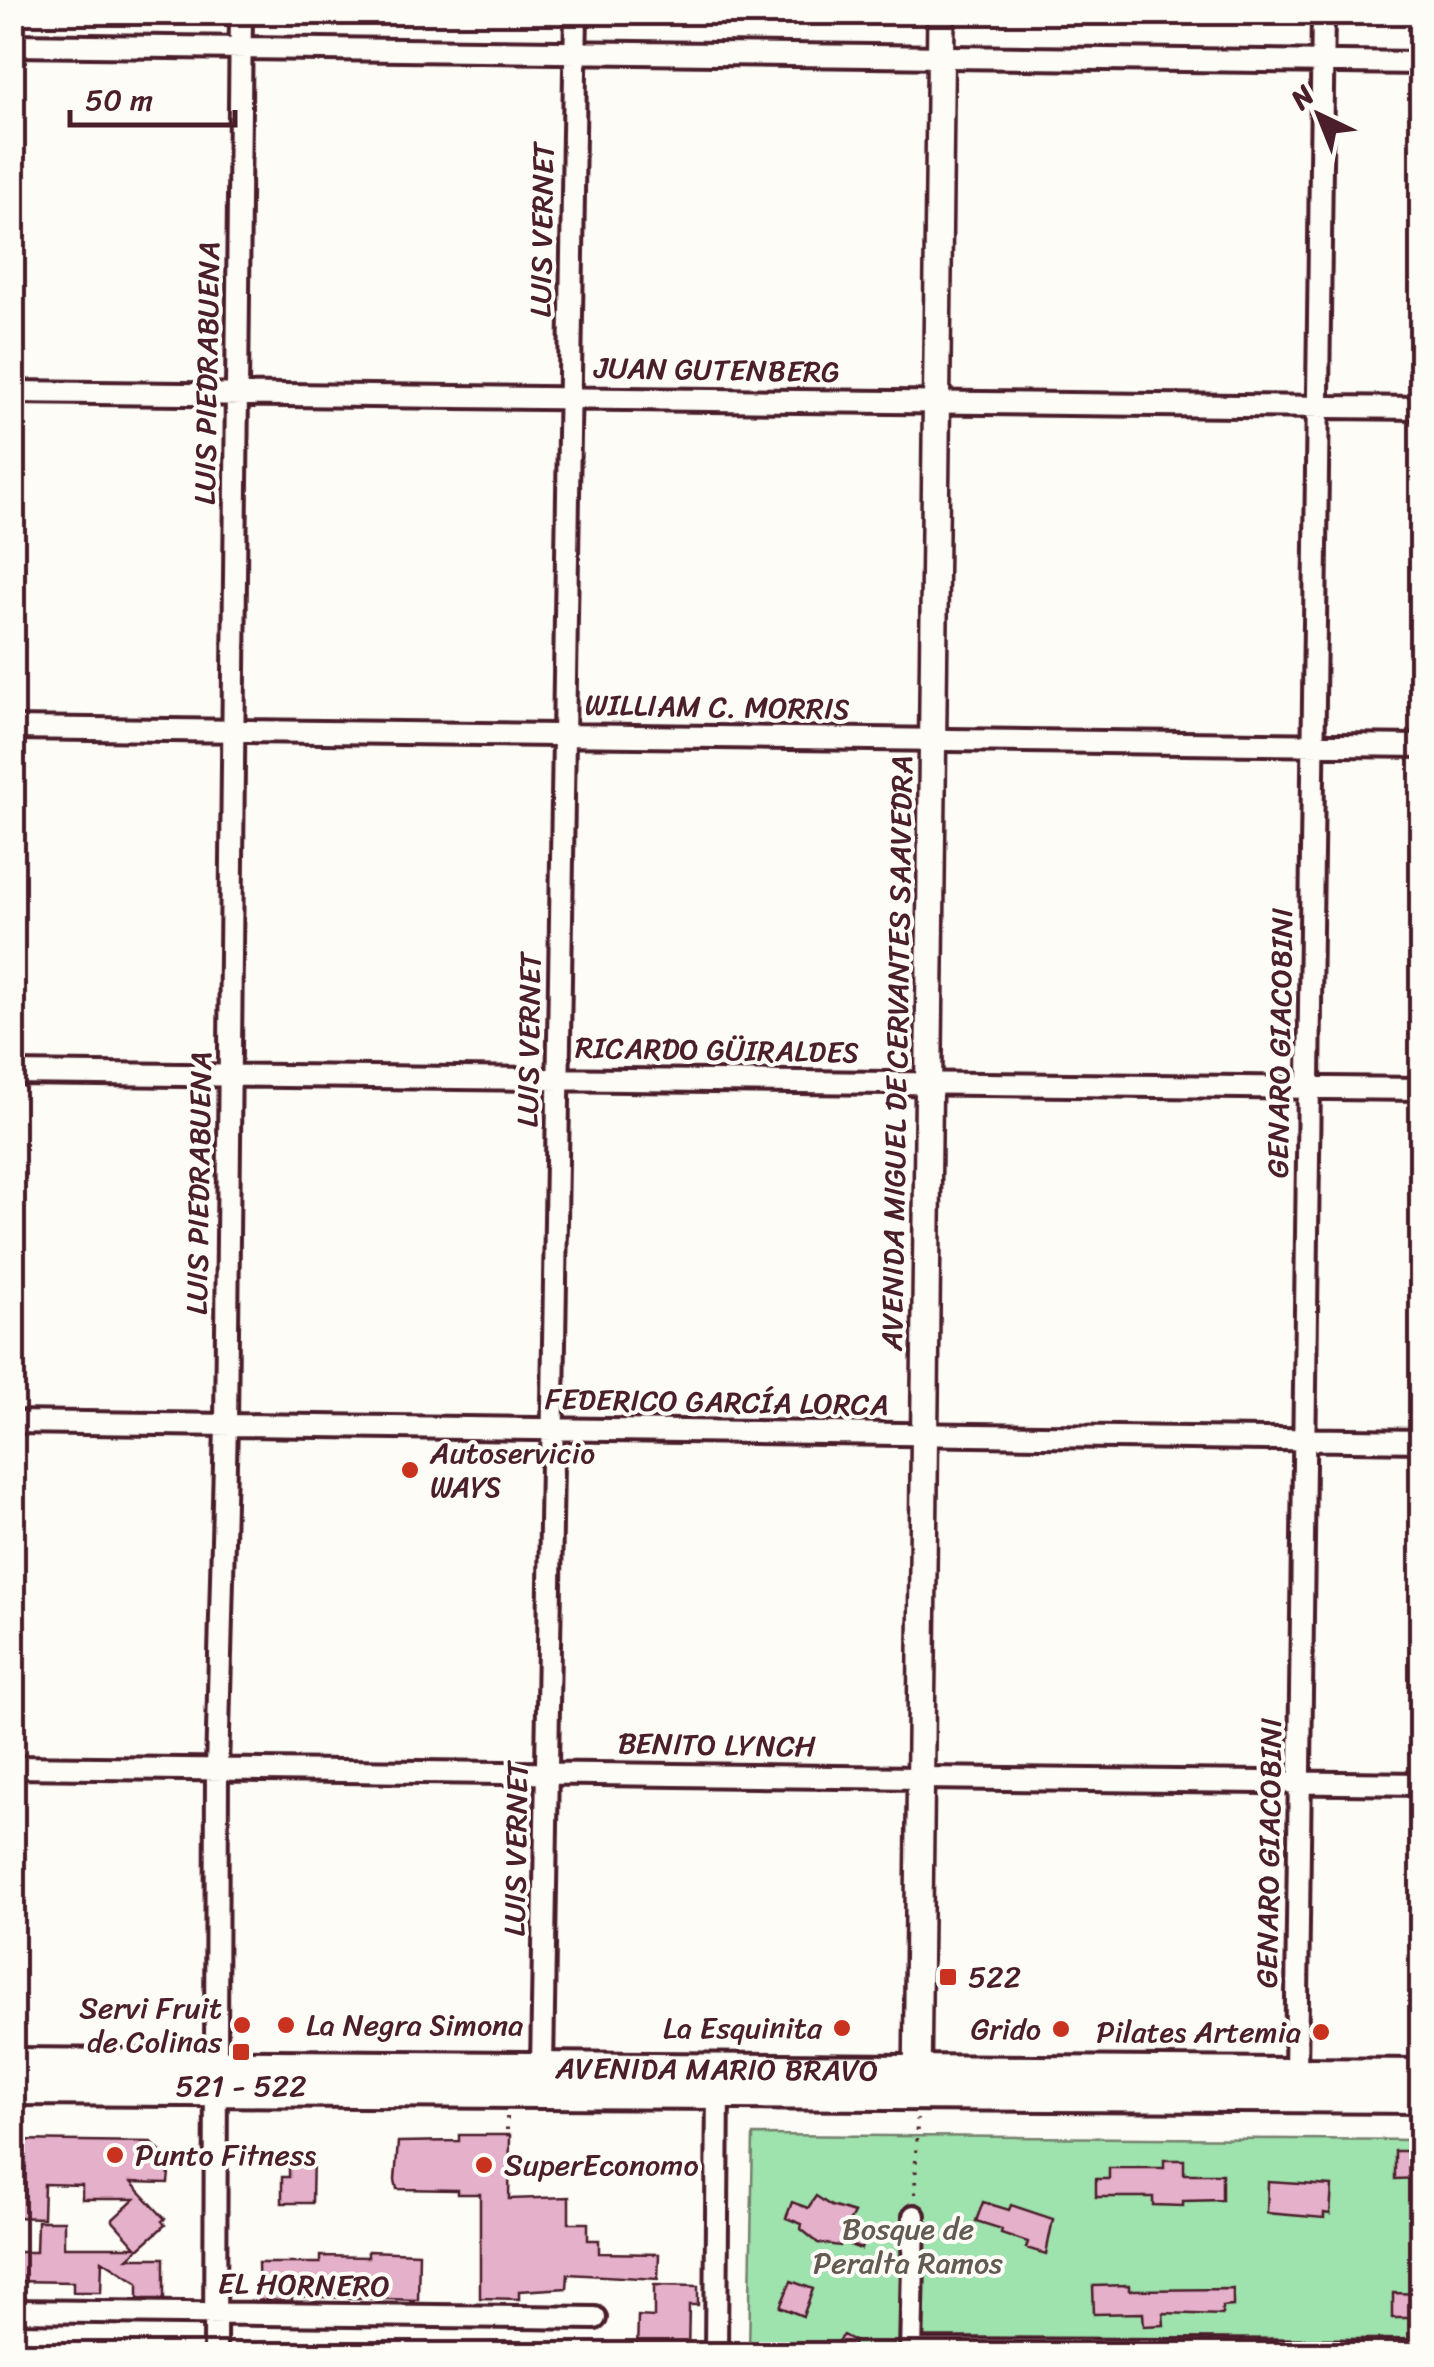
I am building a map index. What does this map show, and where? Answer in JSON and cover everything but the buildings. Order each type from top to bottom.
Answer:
[{"type":"main road","name":"AVENIDA MARIO BRAVO","points":[[12,2064],[214,2078],[917,2082],[1422,2075]]},
{"type":"main road","name":"AVENIDA MARIO BRAVO","points":[[12,2089],[542,2068],[718,2081]]},
{"type":"main road","name":"AVENIDA MARIO BRAVO","points":[[917,2082],[1422,2098]]},
{"type":"street","name":"LUIS PIEDRABUENA","points":[[215,2354],[217,1770],[226,1425],[241,12]]},
{"type":"street","name":"LUIS VERNET","points":[[542,2068],[576,12]]},
{"type":"street","name":"AVENIDA MIGUEL DE CERVANTES SAAVEDRA","points":[[917,2082],[942,12]]},
{"type":"street","name":"GENARO GIACOBINI","points":[[1296,2074],[1323,12]]},
{"type":"street","points":[[12,45],[1422,62]]},
{"type":"street","name":"JUAN GUTENBERG","points":[[12,392],[1422,408]]},
{"type":"street","name":"WILLIAM C. MORRIS","points":[[12,728],[1422,746]]},
{"type":"street","name":"RICARDO GÜIRALDES","points":[[12,1073],[1422,1088]]},
{"type":"street","name":"FEDERICO GARCÍA LORCA","points":[[12,1422],[1422,1441]]},
{"type":"street","name":"BENITO LYNCH","points":[[12,1768],[1422,1784]]},
{"type":"street","points":[[716,2354],[718,2081]]},
{"type":"street","points":[[914,2216],[911,2352],[1422,2352]]},
{"type":"street","name":"EL HORNERO","points":[[12,2312],[596,2318]]},
{"type":"path","points":[[914,2216],[917,2082]]},
{"type":"green space","name":"Bosque de Peralta Ramos","points":[[753,2135],[1421,2140],[1421,2354],[749,2354]]},
{"type":"place","name":"Autoservicio WAYS","points":[[410,1470]]},
{"type":"place","name":"522","points":[[948,1977]]},
{"type":"place","name":"Servi Fruit de Colinas","points":[[242,2025]]},
{"type":"place","name":"La Negra Simona","points":[[286,2025]]},
{"type":"place","name":"La Esquinita","points":[[842,2028]]},
{"type":"place","name":"Grido","points":[[1061,2029]]},
{"type":"place","name":"Pilates Artemia","points":[[1321,2032]]},
{"type":"place","name":"521 - 522","points":[[241,2052]]},
{"type":"place","name":"Punto Fitness","points":[[115,2155]]},
{"type":"place","name":"SuperEconomo","points":[[484,2165]]}]
